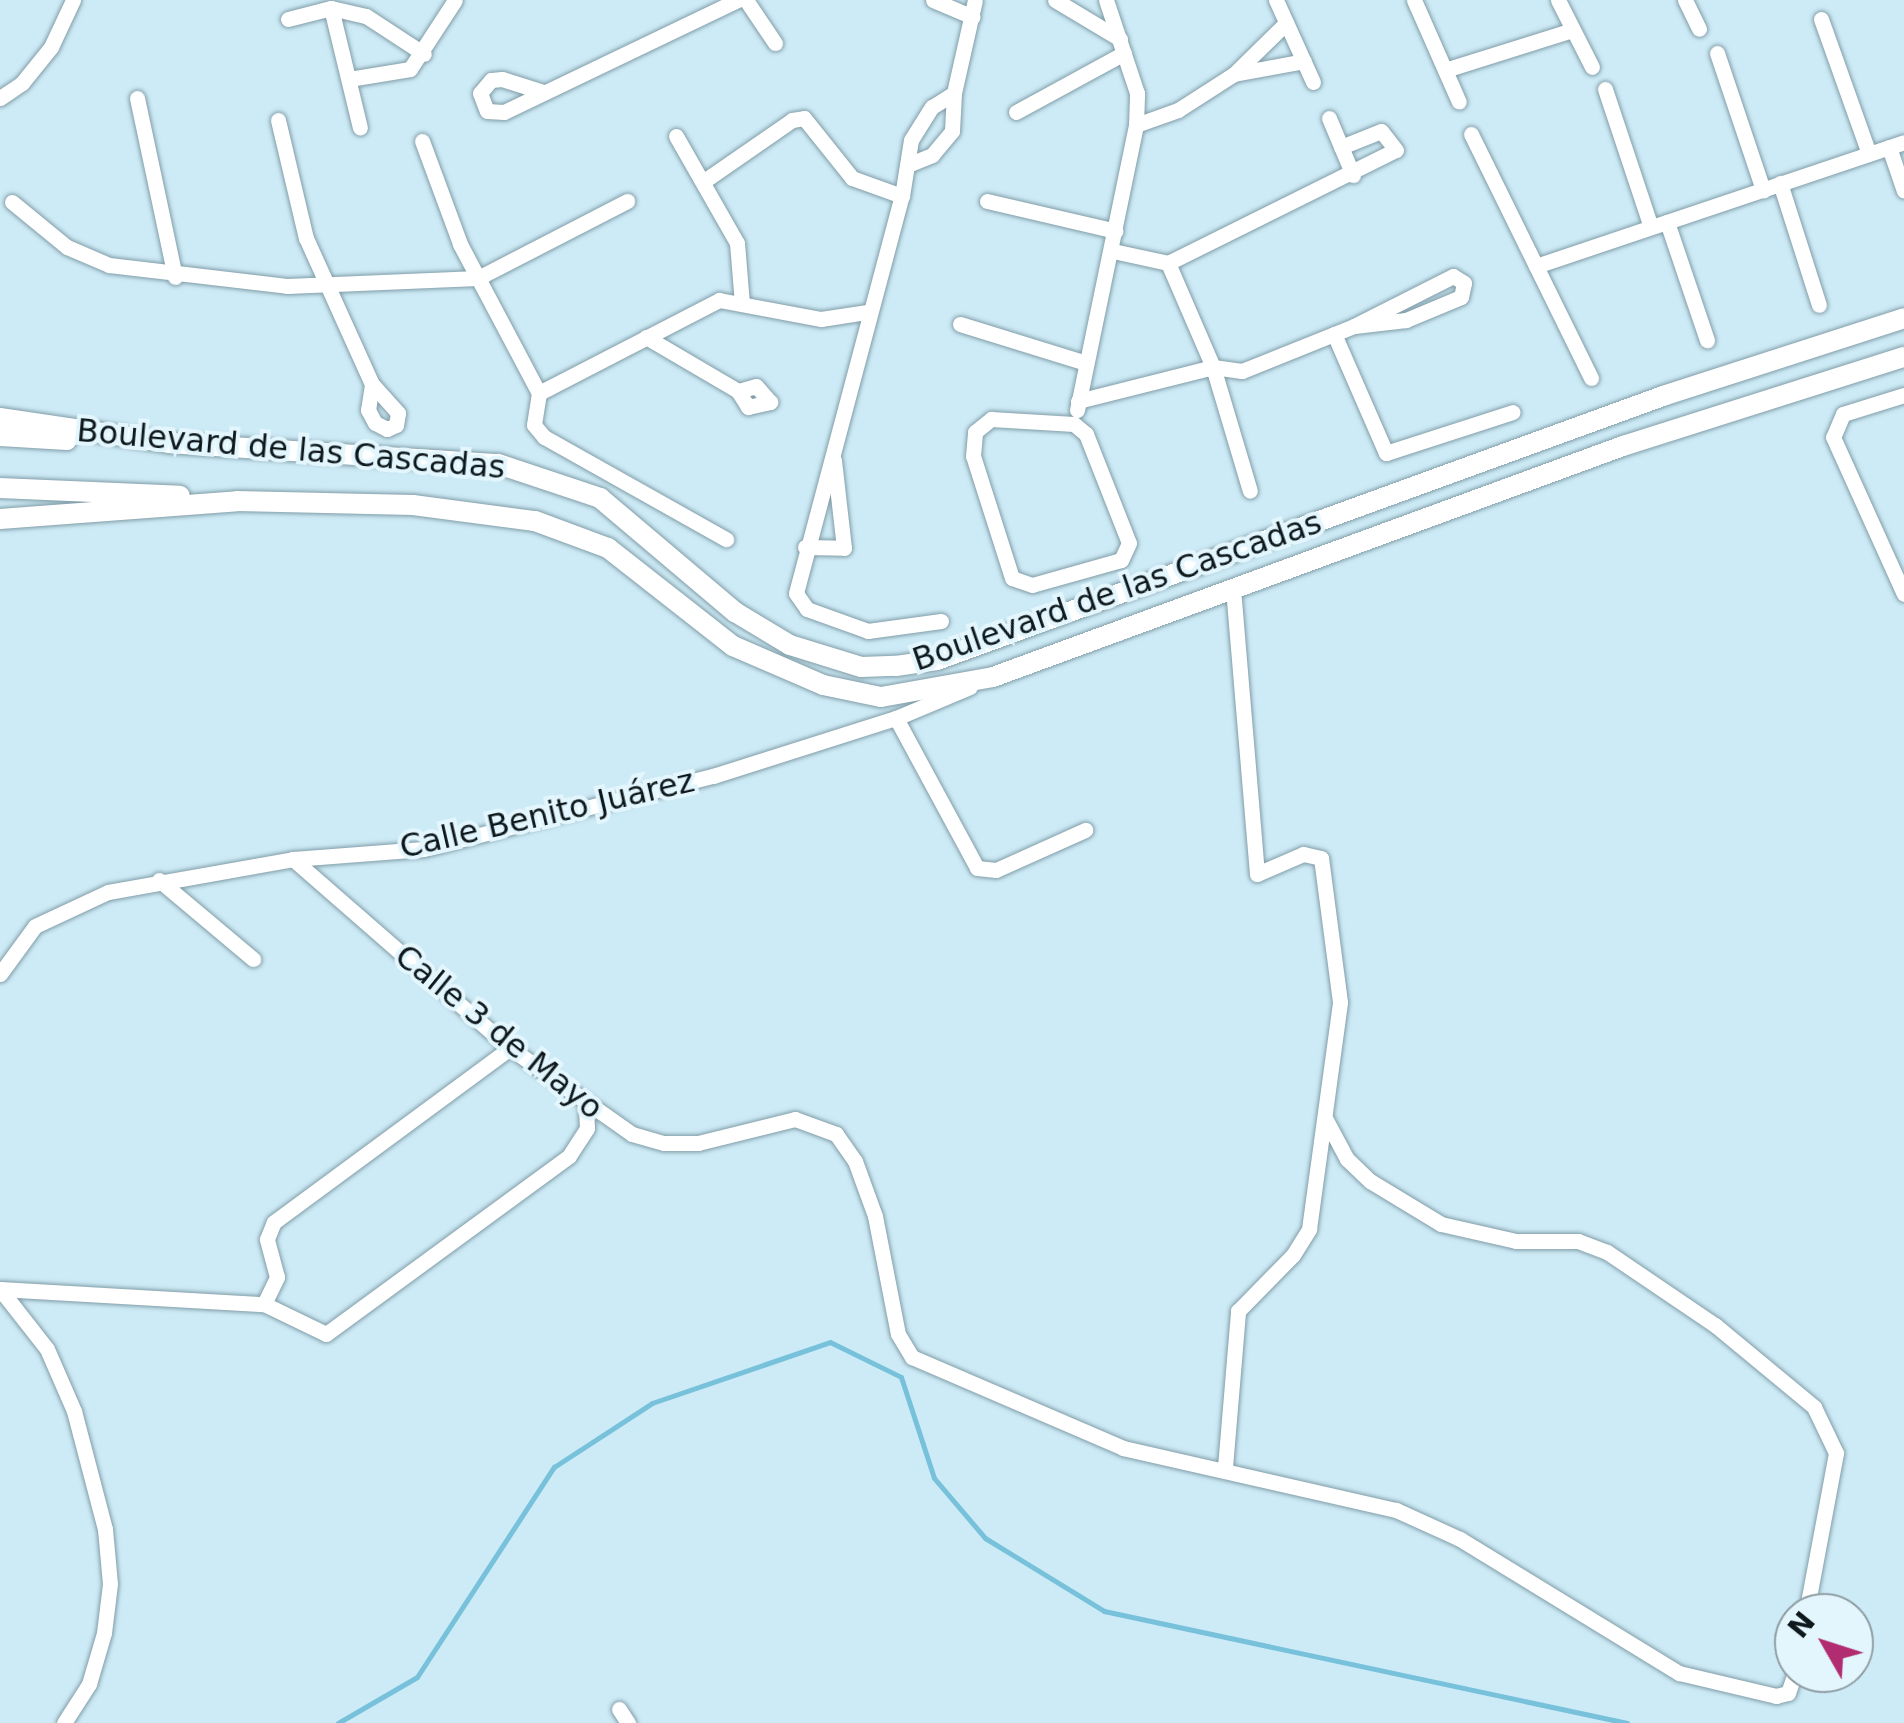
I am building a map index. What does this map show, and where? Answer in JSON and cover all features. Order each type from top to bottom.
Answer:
[{"type":"main road","name":"Boulevard de las Cascadas","points":[[0,418],[169,444],[315,456],[436,456],[560,482],[637,524],[760,630],[828,659],[896,666],[936,660],[1751,366],[1904,318]]},
{"type":"main road","name":"Boulevard de las Cascadas","points":[[0,518],[237,502],[413,505],[534,521],[608,548],[733,646],[824,685],[881,698],[992,678],[1758,401],[1904,357]]},
{"type":"main road","points":[[1751,366],[1758,401]]},
{"type":"main road","points":[[0,436],[169,444]]},
{"type":"main road","points":[[0,488],[112,489],[237,502]]},
{"type":"street","points":[[0,98],[22,83],[51,47],[73,0]]},
{"type":"street","points":[[349,79],[410,69],[424,54],[455,0]]},
{"type":"street","points":[[543,92],[597,72],[738,0]]},
{"type":"street","points":[[746,0],[774,43]]},
{"type":"street","points":[[910,164],[932,155],[952,131],[954,93],[974,8],[933,0]]},
{"type":"street","points":[[1055,0],[1122,46]]},
{"type":"street","points":[[1276,0],[1313,82]]},
{"type":"street","points":[[1414,0],[1459,102]]},
{"type":"street","points":[[1558,0],[1592,67]]},
{"type":"street","points":[[1685,0],[1699,29]]},
{"type":"street","points":[[1094,27],[1111,2]]},
{"type":"street","points":[[1074,424],[990,420],[975,432],[976,478],[1012,578],[1021,584],[1121,560],[1127,552],[1096,453],[1074,424],[1113,251],[1136,125],[1136,94],[1111,2]]},
{"type":"street","points":[[288,18],[331,8],[366,16],[424,54]]},
{"type":"street","points":[[331,8],[360,128]]},
{"type":"street","points":[[1821,19],[1869,154]]},
{"type":"street","points":[[1136,125],[1178,110],[1234,74],[1286,23]]},
{"type":"street","points":[[1445,70],[1573,30]]},
{"type":"street","points":[[1016,112],[1122,46]]},
{"type":"street","points":[[1717,53],[1763,190]]},
{"type":"street","points":[[1234,74],[1304,61]]},
{"type":"street","points":[[1606,89],[1707,340]]},
{"type":"street","points":[[941,621],[868,631],[806,609],[796,593],[805,546],[902,196],[918,124],[954,93]]},
{"type":"street","points":[[137,98],[175,277]]},
{"type":"street","points":[[704,181],[792,120],[804,118],[852,178],[902,196]]},
{"type":"street","points":[[1329,118],[1353,175]]},
{"type":"street","points":[[278,120],[306,238],[372,384]]},
{"type":"street","points":[[1113,251],[1168,264],[1392,157],[1395,142],[1373,131],[1341,146]]},
{"type":"street","points":[[1471,134],[1591,378]]},
{"type":"street","points":[[676,136],[704,181],[741,256],[742,304]]},
{"type":"street","points":[[422,140],[434,188],[539,392],[534,425],[544,436],[726,539]]},
{"type":"street","points":[[1536,266],[1896,144],[1904,191]]},
{"type":"street","points":[[1780,184],[1819,305]]},
{"type":"street","points":[[12,202],[67,246],[109,265],[175,277],[327,282],[478,278],[627,201]]},
{"type":"street","points":[[987,201],[1116,231]]},
{"type":"street","points":[[1168,264],[1213,367],[1250,491]]},
{"type":"street","points":[[1078,402],[1213,367],[1242,371],[1354,326],[1453,276],[1464,283],[1461,297],[1406,320],[1354,326]]},
{"type":"street","points":[[539,392],[696,308],[719,300],[821,319],[867,312]]},
{"type":"street","points":[[960,324],[1086,363]]},
{"type":"street","points":[[1334,334],[1386,453],[1512,412]]},
{"type":"street","points":[[646,336],[738,392]]},
{"type":"street","points":[[1904,395],[1842,414],[1833,437],[1904,594]]},
{"type":"street","points":[[805,546],[844,548],[833,452]]},
{"type":"street","points":[[1232,591],[1257,874],[1313,853],[1328,878],[1340,1002],[1303,1244],[1238,1310],[1225,1467],[1396,1510],[1460,1539],[1679,1673],[1776,1696],[1788,1693]]},
{"type":"street","name":"Calle Benito Juárez","points":[[0,974],[35,926],[64,908],[159,880],[293,859],[424,849],[713,776],[896,718],[992,678]]},
{"type":"street","points":[[896,718],[977,868],[996,870],[1086,830]]},
{"type":"street","name":"Calle 3 de Mayo","points":[[293,859],[510,1048],[586,1107],[664,1143],[729,1138],[774,1122],[816,1122],[836,1134],[855,1160],[876,1216],[901,1346],[912,1357],[997,1399],[1123,1448],[1225,1467]]},
{"type":"street","points":[[159,880],[253,959]]},
{"type":"street","points":[[264,1304],[277,1276],[267,1240],[274,1222],[510,1048]]},
{"type":"street","points":[[0,1289],[264,1304],[314,1332],[339,1329],[569,1156],[587,1128],[586,1107]]},
{"type":"street","points":[[1324,1118],[1348,1159],[1370,1181],[1441,1224],[1516,1242],[1578,1241],[1606,1252],[1716,1324],[1814,1406],[1836,1453],[1835,1476],[1810,1593]]},
{"type":"street","points":[[0,1289],[47,1349],[74,1411],[105,1529],[110,1584],[104,1634],[89,1684],[64,1723]]},
{"type":"waterway","points":[[338,1723],[417,1677],[554,1467],[652,1403],[830,1342],[901,1377],[934,1478],[985,1538],[1104,1611],[1627,1723]]}]
